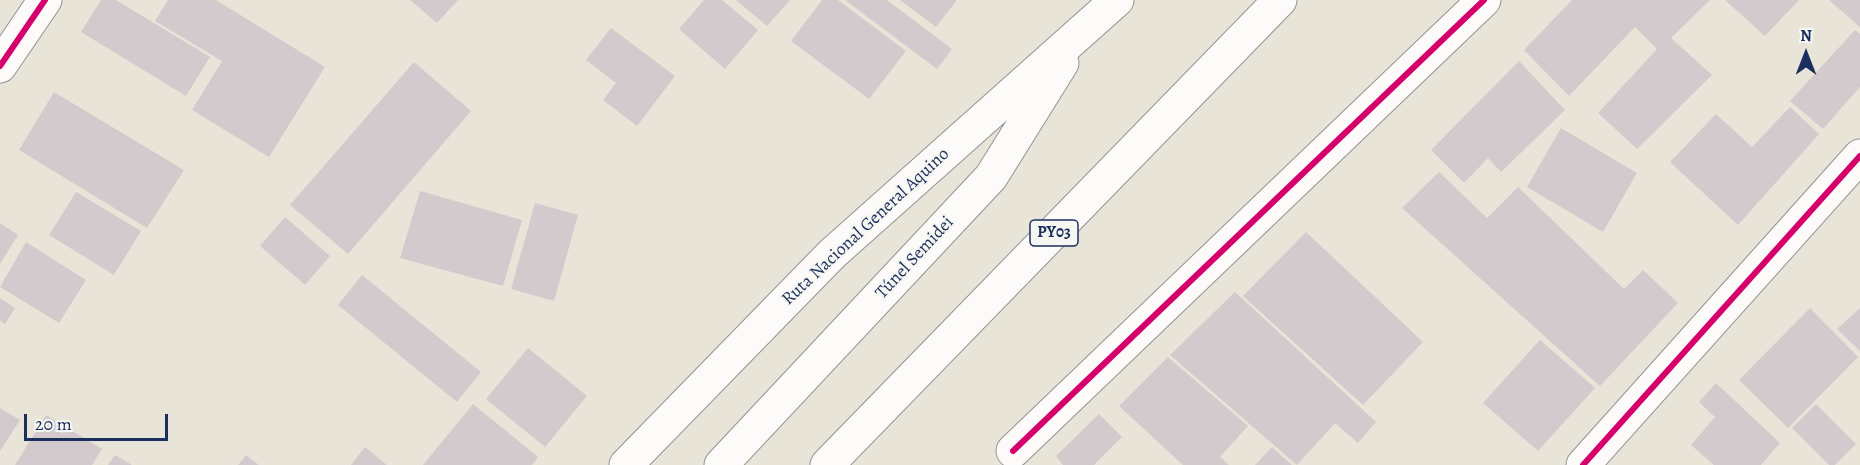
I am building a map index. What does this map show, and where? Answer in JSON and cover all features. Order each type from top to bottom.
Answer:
[{"type":"main road","points":[[0,66],[45,0]]},
{"type":"main road","name":"Ruta Nacional General Aquino","points":[[626,465],[832,254],[1117,0]]},
{"type":"main road","name":"PY03","points":[[827,465],[1280,0]]},
{"type":"main road","points":[[1013,451],[1484,0]]},
{"type":"main road","name":"Túnel Semidei","points":[[721,465],[991,177],[1082,30]]},
{"type":"main road","points":[[1583,465],[1860,156]]},
{"type":"building","points":[[101,0],[116,0],[210,57],[186,96],[81,32]]},
{"type":"building","points":[[168,0],[216,0],[325,67],[269,157],[192,110],[222,61],[155,21]]},
{"type":"building","points":[[410,0],[458,0],[437,23]]},
{"type":"building","points":[[704,0],[722,0],[758,30],[725,69],[679,29]]},
{"type":"building","points":[[736,0],[790,0],[767,26]]},
{"type":"building","points":[[822,0],[838,0],[906,51],[869,99],[791,41]]},
{"type":"building","points":[[845,0],[887,0],[952,49],[937,69]]},
{"type":"building","points":[[900,0],[957,0],[936,27]]},
{"type":"building","points":[[1572,0],[1710,0],[1671,38],[1712,75],[1637,149],[1598,113],[1657,49],[1635,27],[1569,96],[1524,50]]},
{"type":"building","points":[[1725,0],[1799,0],[1765,36]]},
{"type":"building","points":[[1829,0],[1860,0],[1860,27]]},
{"type":"building","points":[[611,28],[675,76],[637,126],[603,100],[616,83],[586,60]]},
{"type":"building","points":[[1855,30],[1860,34],[1860,87],[1823,129],[1790,101]]},
{"type":"building","points":[[1519,61],[1565,110],[1501,172],[1488,158],[1464,183],[1431,150]]},
{"type":"building","points":[[414,62],[471,111],[348,254],[290,205]]},
{"type":"building","points":[[54,92],[184,170],[147,228],[19,150]]},
{"type":"building","points":[[1790,107],[1819,134],[1738,225],[1670,162],[1716,114],[1752,147]]},
{"type":"building","points":[[1561,128],[1637,173],[1603,232],[1527,187]]},
{"type":"building","points":[[1439,172],[1487,218],[1518,187],[1624,289],[1643,270],[1678,303],[1600,386],[1402,208]]},
{"type":"building","points":[[420,191],[522,220],[503,286],[400,258]]},
{"type":"building","points":[[76,192],[141,231],[114,275],[49,235]]},
{"type":"building","points":[[535,203],[578,215],[554,301],[511,289]]},
{"type":"building","points":[[285,217],[330,256],[305,285],[260,246]]},
{"type":"building","points":[[0,223],[18,235],[0,264]]},
{"type":"building","points":[[1306,232],[1423,342],[1363,405],[1243,296]]},
{"type":"building","points":[[26,242],[86,280],[59,323],[0,287]]},
{"type":"building","points":[[362,275],[481,372],[457,402],[338,305]]},
{"type":"building","points":[[1235,292],[1376,422],[1358,443],[1335,423],[1297,465],[1170,355]]},
{"type":"building","points":[[0,298],[15,308],[5,324],[0,320]]},
{"type":"building","points":[[1810,308],[1858,357],[1788,428],[1739,380]]},
{"type":"building","points":[[1860,308],[1860,351],[1837,329]]},
{"type":"building","points":[[1540,340],[1595,388],[1538,451],[1483,403]]},
{"type":"building","points":[[528,348],[587,396],[545,447],[486,399]]},
{"type":"building","points":[[1168,357],[1248,426],[1220,457],[1229,465],[1183,465],[1119,406]]},
{"type":"building","points":[[1716,383],[1780,443],[1761,465],[1714,465],[1691,445],[1715,417],[1699,402]]},
{"type":"building","points":[[473,404],[538,457],[532,465],[423,465]]},
{"type":"building","points":[[1816,404],[1856,444],[1835,465],[1829,465],[1792,428]]},
{"type":"building","points":[[0,408],[20,420],[0,451]]},
{"type":"building","points":[[1099,414],[1122,437],[1094,465],[1063,465],[1056,456]]},
{"type":"building","points":[[46,415],[102,449],[92,465],[15,465]]},
{"type":"building","points":[[365,447],[387,465],[351,465]]},
{"type":"building","points":[[1272,447],[1292,465],[1255,465]]},
{"type":"building","points":[[115,455],[132,465],[108,465]]},
{"type":"building","points":[[246,455],[259,465],[238,465]]},
{"type":"cycle path","points":[[0,66],[45,0]]},
{"type":"cycle path","points":[[1013,451],[1484,0]]},
{"type":"cycle path","points":[[1583,465],[1860,156]]}]
